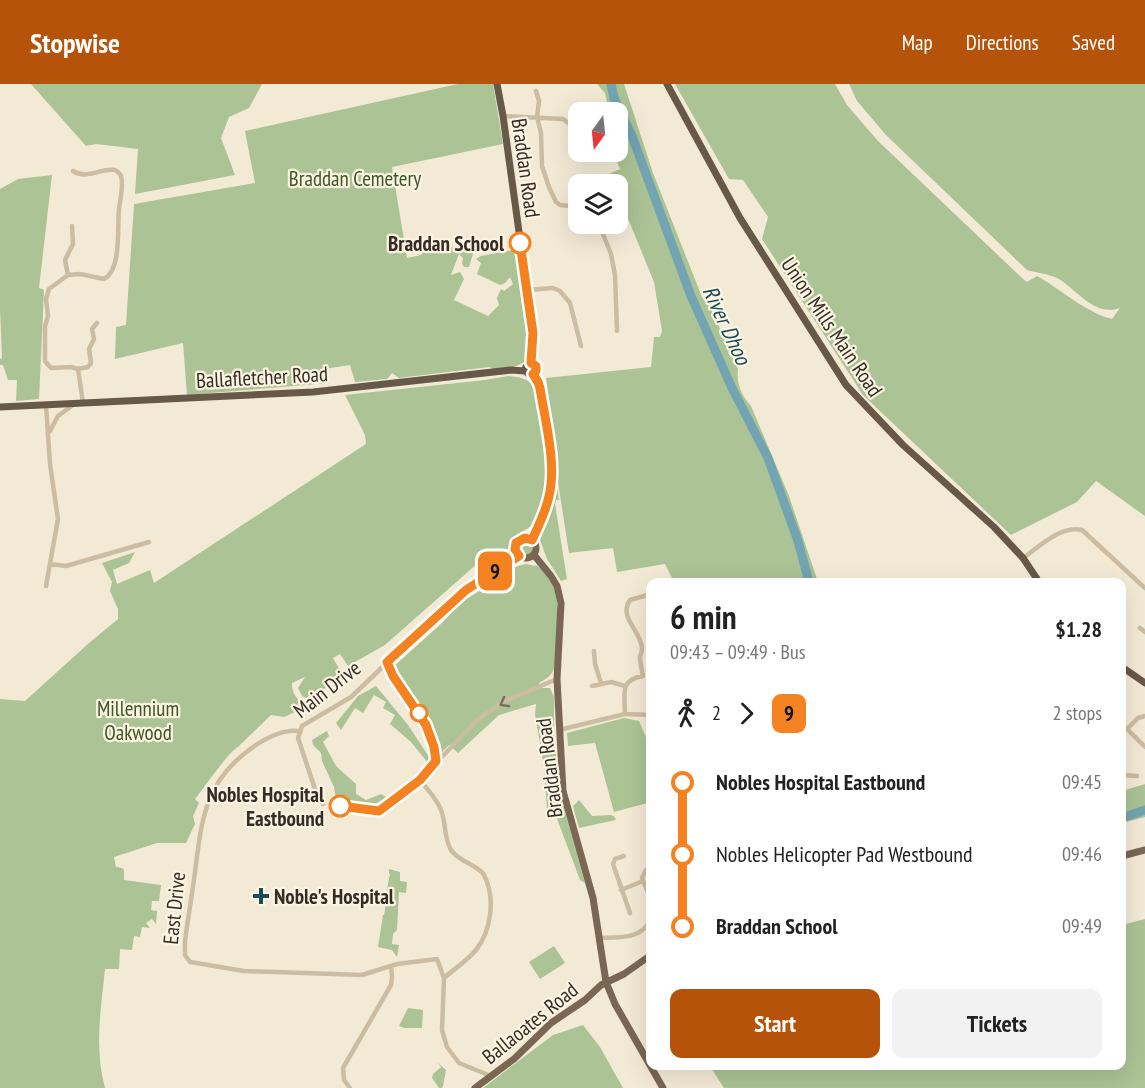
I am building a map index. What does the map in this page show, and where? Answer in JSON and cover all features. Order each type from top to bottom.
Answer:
[{"type":"highway","name":"Braddan Road","points":[[497,84],[533,333],[531,363],[526,366],[529,372]]},
{"type":"highway","name":"Union Mills Main Road","points":[[667,84],[740,218],[846,385],[896,438],[994,527],[1023,558],[1036,578]]},
{"type":"highway","name":"Ballafletcher Road","points":[[0,407],[313,392],[511,370],[529,372]]},
{"type":"highway","points":[[1126,670],[1145,683]]},
{"type":"main road","points":[[529,372],[540,388],[552,475],[545,511],[532,540],[536,549],[534,555],[525,559],[519,556],[515,547],[519,540],[525,538],[532,540]]},
{"type":"main road","name":"Braddan Road","points":[[534,555],[557,586],[561,603],[557,679],[564,799],[590,886],[606,982],[615,1004],[646,1058]]},
{"type":"main road","points":[[1126,855],[1145,850]]},
{"type":"main road","name":"Ballaoates Road","points":[[475,1088],[514,1059],[551,1023],[585,1000],[606,982],[624,974],[646,959]]},
{"type":"main road","name":"Braddan Road","points":[[653,1070],[663,1088]]},
{"type":"street","points":[[536,91],[539,100],[537,117],[541,133],[542,166],[554,197],[560,205],[568,206]]},
{"type":"street","points":[[503,116],[566,120],[568,123]]},
{"type":"street","points":[[73,171],[78,177],[109,169],[120,174],[122,185],[120,227],[114,266],[108,278],[100,279],[80,274],[68,275],[51,286],[46,299],[48,316],[45,326],[44,357],[47,365],[51,368],[88,367],[91,363],[89,349],[94,339],[92,329],[97,323]]},
{"type":"street","points":[[68,275],[65,260],[73,244],[72,226]]},
{"type":"street","points":[[603,234],[611,254],[615,275],[617,331]]},
{"type":"street","points":[[527,290],[553,288],[567,298],[582,346]]},
{"type":"street","points":[[49,437],[58,416],[69,407],[81,403],[78,369]]},
{"type":"street","points":[[46,405],[50,464],[58,519],[46,586]]},
{"type":"street","points":[[1023,558],[1065,531],[1076,528],[1082,530],[1145,588]]},
{"type":"street","points":[[50,564],[66,566],[149,542]]},
{"type":"street","name":"Main Drive","points":[[323,804],[317,795],[298,738],[299,731],[305,723],[351,697],[466,590],[519,556]]},
{"type":"street","points":[[625,714],[625,686],[630,679],[643,676],[640,640],[626,613],[626,608],[630,600],[646,595]]},
{"type":"street","points":[[1140,628],[1145,632]]},
{"type":"street","points":[[594,651],[595,664],[601,683]]},
{"type":"street","points":[[387,662],[393,676],[426,725],[434,747],[436,761]]},
{"type":"street","points":[[491,1076],[459,1063],[447,1047],[442,1030],[444,978],[479,946],[490,918],[491,905],[484,876],[464,862],[448,845],[442,812],[420,780],[476,721],[503,702],[557,679]]},
{"type":"street","points":[[592,686],[616,682],[625,686]]},
{"type":"street","points":[[559,730],[625,714],[646,715]]},
{"type":"street","points":[[1145,716],[1138,718],[1127,729],[1145,747]]},
{"type":"street","name":"East Drive","points":[[299,731],[277,734],[248,750],[231,764],[213,790],[202,821],[185,954],[190,962],[199,965],[244,971],[362,975],[391,966],[437,959],[444,978]]},
{"type":"street","points":[[1126,775],[1137,776]]},
{"type":"street","points":[[624,856],[615,859],[613,864],[630,913]]},
{"type":"street","points":[[646,871],[643,881],[646,888]]},
{"type":"street","points":[[621,890],[643,881]]},
{"type":"street","points":[[599,938],[636,934],[646,927]]},
{"type":"street","points":[[350,1088],[344,1080],[343,1068],[391,985],[391,966]]},
{"type":"green space","points":[[31,84],[262,84],[249,108],[229,117],[221,138],[235,175],[135,194],[138,149],[96,144],[86,146]]},
{"type":"green space","name":"Braddan Cemetery","points":[[458,84],[493,84],[503,144],[392,167],[407,258],[421,255],[426,248],[436,246],[458,248],[471,243],[473,254],[469,267],[464,267],[463,258],[459,254],[451,275],[460,272],[464,279],[454,300],[488,316],[499,305],[497,298],[501,289],[504,291],[513,284],[510,277],[500,285],[477,274],[481,263],[476,259],[518,249],[529,338],[524,362],[506,369],[489,367],[399,378],[392,373],[387,379],[355,382],[350,365],[324,369],[322,373],[329,383],[187,395],[183,343],[115,359],[116,327],[126,325],[134,204],[255,183],[245,131]]},
{"type":"green space","points":[[597,84],[624,84],[653,173],[702,297],[711,309],[738,369],[740,389],[751,406],[789,496],[817,578],[672,578],[665,564],[617,572],[613,548],[569,553],[557,476],[556,448],[546,378],[651,367],[654,337],[660,337],[662,331],[654,282],[628,218],[628,174],[609,174],[620,169],[617,162],[628,162],[628,102],[607,102],[605,93]]},
{"type":"green space","points":[[675,84],[835,84],[847,105],[878,141],[1022,278],[1027,282],[1037,276],[1083,306],[1112,319],[1120,308],[1111,310],[1095,306],[1059,279],[1027,270],[886,135],[857,101],[849,84],[1145,84],[1145,516],[1096,481],[1077,502],[1011,535],[863,395],[762,239],[768,217],[743,180],[729,179]]},
{"type":"green space","points":[[52,175],[39,288],[44,290],[39,399],[16,401],[17,380],[8,380],[3,365],[0,365],[2,358],[0,189],[18,179]]},
{"type":"green space","name":"Millennium Oakwood","points":[[508,376],[526,380],[535,388],[547,464],[544,497],[535,524],[516,535],[510,543],[507,556],[501,563],[487,571],[479,562],[385,645],[348,666],[340,654],[333,658],[341,672],[326,688],[306,698],[302,696],[298,688],[305,677],[292,683],[295,696],[305,703],[306,707],[284,717],[271,715],[229,755],[195,799],[199,803],[193,816],[195,824],[186,843],[157,843],[114,857],[116,867],[124,870],[124,880],[161,885],[159,901],[152,901],[151,910],[157,911],[156,924],[152,919],[146,923],[150,928],[142,927],[140,937],[134,936],[132,950],[120,949],[119,969],[105,969],[99,1043],[105,1088],[0,1088],[0,699],[25,701],[118,619],[118,609],[110,591],[112,582],[102,563],[135,552],[129,563],[113,570],[117,584],[150,570],[154,583],[366,444],[365,435],[345,395]]},
{"type":"green space","points":[[556,480],[559,500],[556,500],[555,504],[567,579],[561,581],[547,559],[540,540],[552,503]]},
{"type":"green space","points":[[522,541],[528,541],[532,548],[528,555],[522,555],[518,551],[518,545]]},
{"type":"green space","points":[[526,564],[536,565],[545,573],[555,590],[557,600],[555,664],[550,675],[539,683],[541,688],[550,688],[554,697],[554,736],[560,794],[585,883],[580,880],[556,816],[547,810],[544,767],[535,714],[536,704],[499,715],[458,753],[449,745],[441,753],[428,723],[392,670],[460,603],[494,582],[491,578],[507,569]]},
{"type":"green space","points":[[376,686],[408,725],[429,757],[432,756],[432,761],[428,763],[411,742],[390,724],[395,715],[383,708],[386,702],[374,695],[363,713],[355,708],[341,730],[336,723],[358,696]]},
{"type":"green space","points":[[624,718],[639,721],[646,737],[646,803],[614,812],[595,743],[568,746],[567,733]]},
{"type":"green space","points":[[327,731],[329,736],[323,742],[336,766],[356,784],[356,794],[366,800],[381,794],[386,797],[368,807],[349,806],[336,799],[334,787],[322,761],[321,753],[313,745],[312,740]]},
{"type":"green space","points":[[1145,784],[1145,817],[1126,822],[1126,790]]},
{"type":"green space","points":[[579,800],[592,816],[610,815],[616,820],[579,828],[573,806]]},
{"type":"green space","points":[[389,869],[400,872],[400,881],[407,882],[406,893],[399,892],[397,930],[393,934],[392,944],[399,945],[397,957],[392,950],[378,947]]},
{"type":"green space","points":[[1145,919],[1145,1088],[724,1088],[712,1070],[1126,1070],[1126,924]]},
{"type":"green space","points":[[554,946],[565,963],[540,979],[529,962]]},
{"type":"green space","points":[[408,1008],[423,1010],[422,1028],[399,1026]]},
{"type":"green space","points":[[583,1025],[600,1047],[623,1088],[483,1088],[553,1035]]},
{"type":"green space","points":[[437,1062],[446,1070],[442,1088],[439,1088],[432,1078],[441,1067]]},
{"type":"waterway","name":"River Dhoo","points":[[611,84],[614,98],[632,136],[691,296],[732,388],[768,458],[798,541],[808,578]]},
{"type":"waterway","name":"River Dhoo","points":[[1126,817],[1145,810]]},
{"type":"bus line","name":"9","points":[[340,806],[379,811],[394,797],[420,780],[432,767],[436,761],[434,747],[426,725],[393,676],[387,662],[466,590],[519,556],[515,550],[516,543],[522,538],[532,540],[545,511],[552,475],[540,388],[533,374],[536,366],[531,363],[533,333],[520,243]]},
{"type":"place","name":"Braddan School","points":[[520,243]]},
{"type":"place","name":"Nobles Hospital Eastbound","points":[[340,806]]},
{"type":"place","name":"Noble's Hospital","points":[[261,896]]}]
